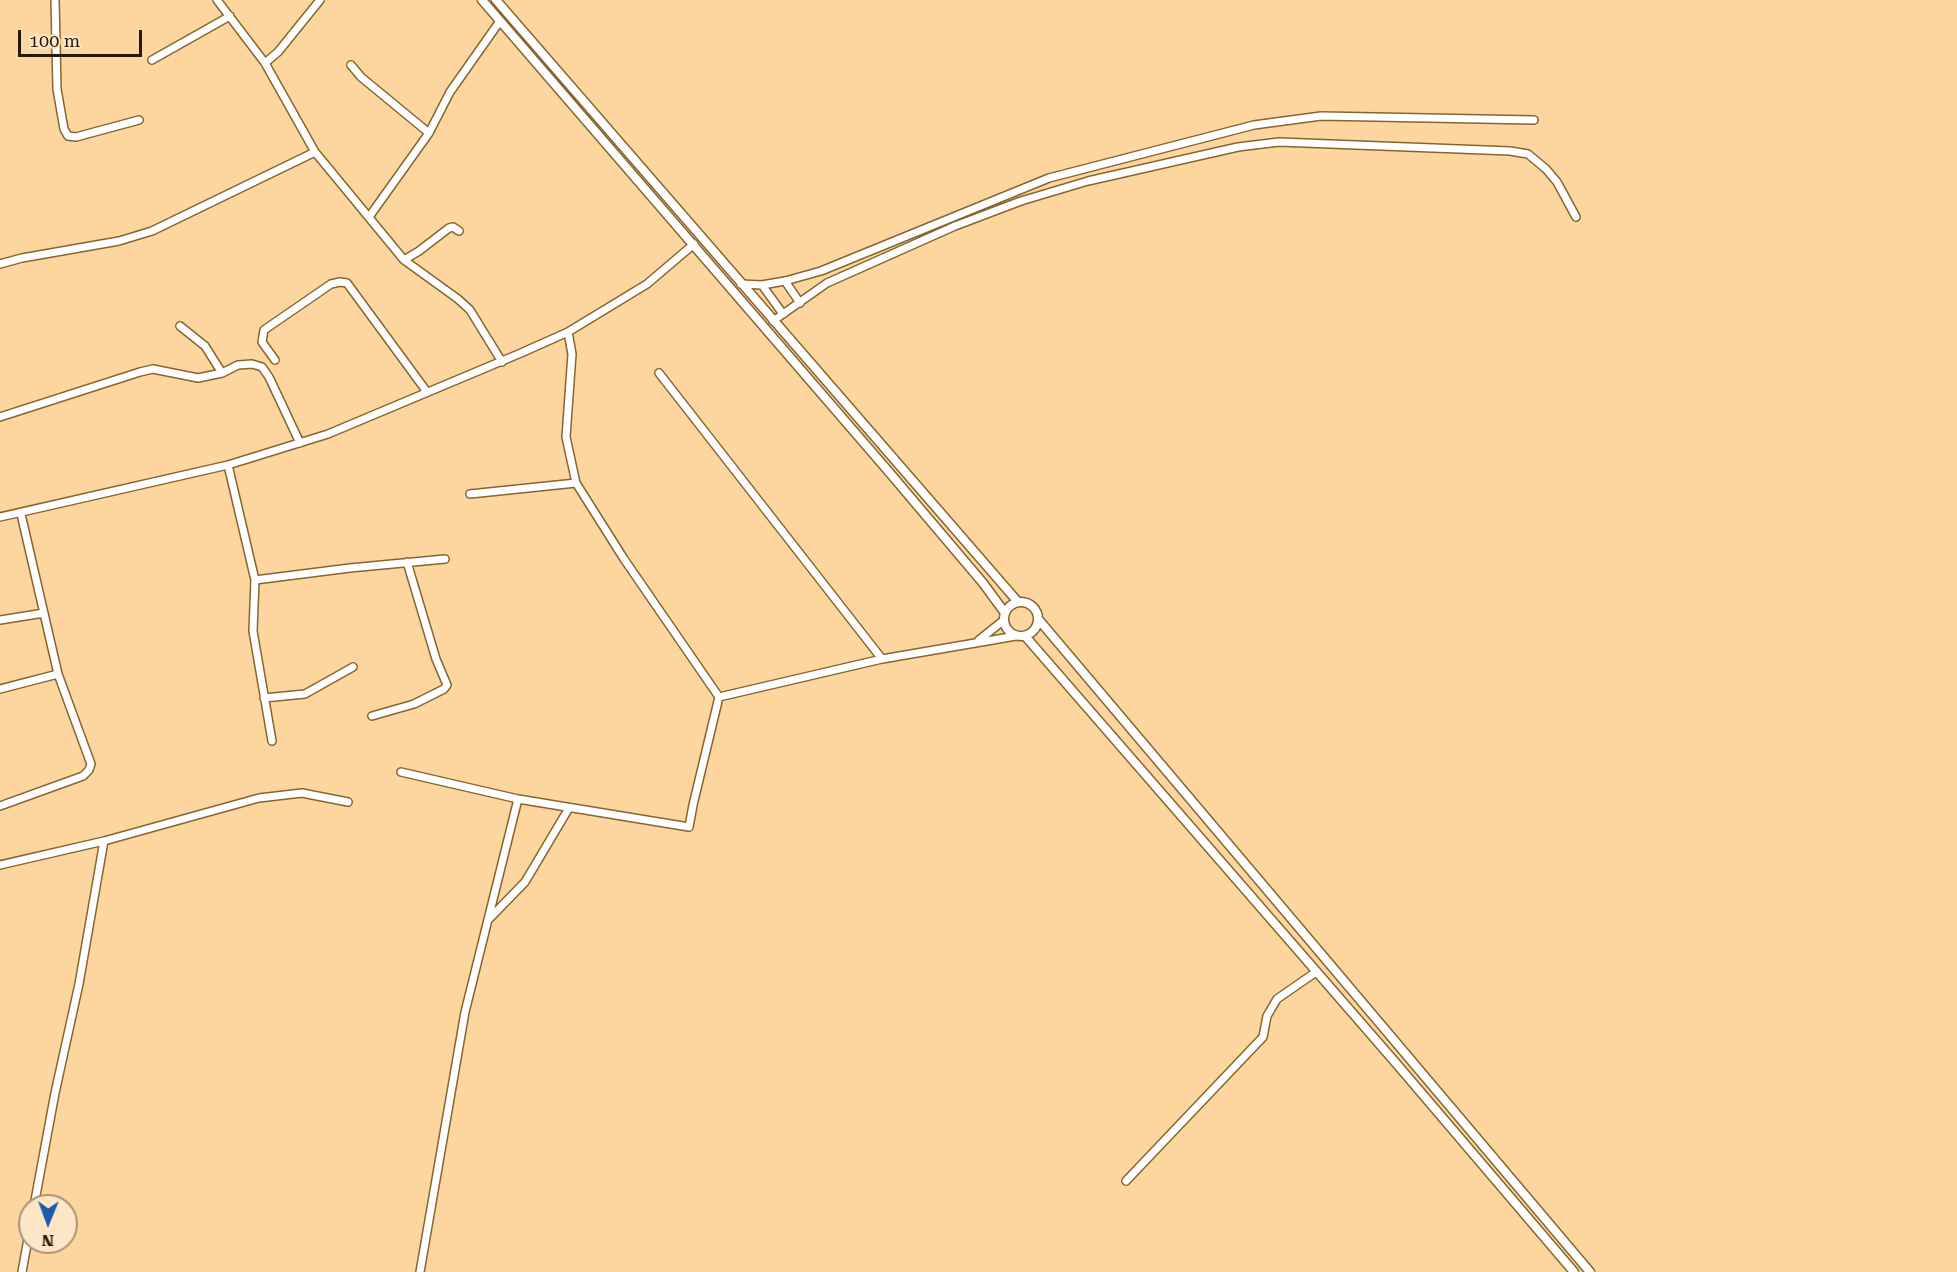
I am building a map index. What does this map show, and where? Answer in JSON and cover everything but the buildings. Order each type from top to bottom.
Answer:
[{"type":"street","points":[[55,0],[57,89],[64,129],[68,136],[76,137],[139,120]]},
{"type":"street","points":[[217,0],[265,63],[315,152],[404,260],[470,310],[502,362]]},
{"type":"street","points":[[482,0],[976,575],[1005,616],[1008,630],[1021,636],[1395,1062],[1574,1272]]},
{"type":"street","points":[[496,0],[1018,602],[1031,605],[1037,612],[1036,629],[1021,636],[977,641],[882,659],[718,697]]},
{"type":"street","points":[[265,63],[278,52],[316,2]]},
{"type":"street","points":[[152,60],[230,16]]},
{"type":"street","points":[[369,217],[429,133],[450,92],[500,21]]},
{"type":"street","points":[[351,65],[361,77],[429,133]]},
{"type":"street","points":[[741,284],[762,285],[821,271],[1049,178],[1254,125],[1321,117],[1534,120]]},
{"type":"street","points":[[773,321],[827,283],[955,226],[1021,201],[1098,179],[1238,147],[1279,142],[1510,151],[1528,154],[1557,182],[1576,216]]},
{"type":"street","points":[[0,264],[119,241],[152,231],[315,152]]},
{"type":"street","points":[[404,260],[449,228],[453,227],[459,231]]},
{"type":"street","points":[[0,517],[228,465],[328,434],[502,362],[567,332],[647,284],[693,244]]},
{"type":"street","points":[[784,281],[800,303]]},
{"type":"street","points":[[275,360],[262,342],[264,330],[331,284],[347,283],[427,392]]},
{"type":"street","points":[[762,285],[783,314]]},
{"type":"street","points":[[180,326],[205,346],[222,373]]},
{"type":"street","points":[[401,772],[518,799],[689,827],[718,697],[624,559],[576,483],[566,437],[572,354],[567,332]]},
{"type":"street","points":[[0,417],[147,370],[167,371],[198,378],[222,373],[238,365],[252,364],[262,367],[269,377],[300,443]]},
{"type":"street","points":[[659,373],[882,659]]},
{"type":"street","points":[[228,465],[255,580],[253,631],[272,741]]},
{"type":"street","points":[[470,494],[576,483]]},
{"type":"street","points":[[0,806],[83,776],[90,770],[91,764],[58,674],[21,514]]},
{"type":"street","points":[[255,580],[445,559]]},
{"type":"street","points":[[372,716],[414,704],[444,689],[447,685],[436,659],[407,562]]},
{"type":"street","points":[[977,641],[1005,616],[1013,604],[1018,602]]},
{"type":"street","points":[[0,620],[44,613]]},
{"type":"street","points":[[1038,621],[1590,1272]]},
{"type":"street","points":[[264,698],[305,694],[353,667]]},
{"type":"street","points":[[0,689],[58,674]]},
{"type":"street","points":[[0,865],[104,840],[259,798],[302,793],[348,802]]},
{"type":"street","points":[[420,1272],[465,1012],[518,799]]},
{"type":"street","points":[[488,919],[525,882],[569,808]]},
{"type":"street","points":[[36,1194],[79,984],[104,840]]},
{"type":"street","points":[[1126,1181],[1263,1038],[1267,1016],[1277,999],[1316,972]]},
{"type":"street","points":[[22,1272],[25,1254]]}]
